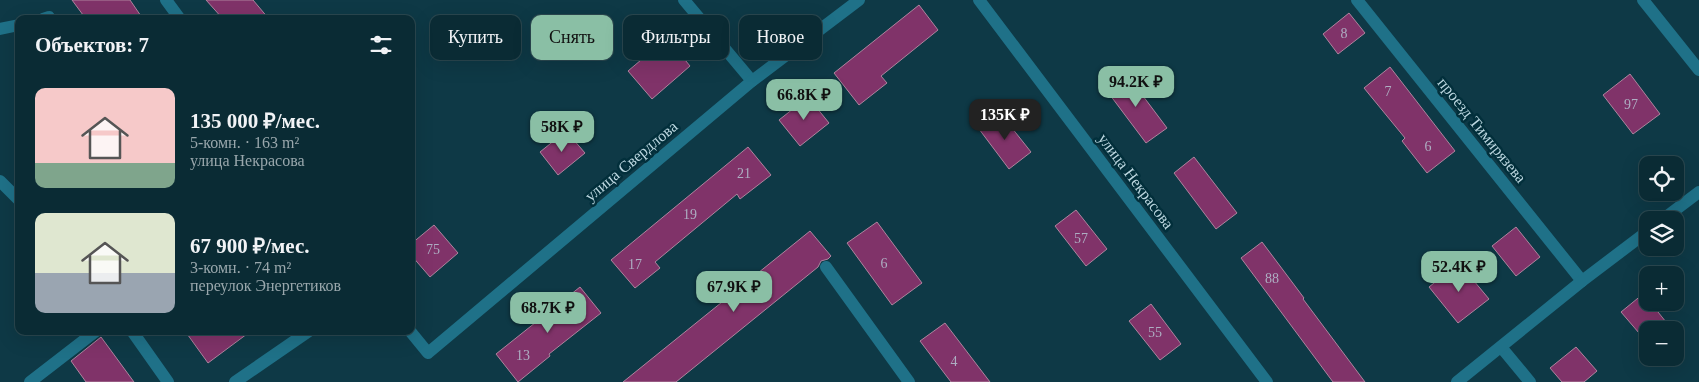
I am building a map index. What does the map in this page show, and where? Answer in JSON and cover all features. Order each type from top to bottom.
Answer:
[{"type":"street","points":[[166,0],[177,15]]},
{"type":"street","points":[[684,0],[752,81]]},
{"type":"street","name":"улица Свердлова","points":[[413,335],[428,353],[752,81],[859,0]]},
{"type":"street","name":"улица Некрасова","points":[[979,0],[1267,382]]},
{"type":"street","name":"проезд Тимирязева","points":[[1357,0],[1582,281]]},
{"type":"street","points":[[1643,0],[1699,70]]},
{"type":"street","points":[[0,29],[15,26]]},
{"type":"street","points":[[0,181],[15,196]]},
{"type":"street","points":[[1674,211],[1699,192]]},
{"type":"street","points":[[1457,382],[1582,281],[1639,238]]},
{"type":"street","points":[[826,267],[909,382]]},
{"type":"street","points":[[30,382],[91,335]]},
{"type":"street","points":[[135,335],[168,382]]},
{"type":"street","points":[[235,382],[303,335]]},
{"type":"street","points":[[1501,347],[1530,382]]},
{"type":"building","points":[[72,0],[130,0],[140,15],[83,15]]},
{"type":"building","points":[[206,0],[253,0],[266,15],[219,15]]},
{"type":"building","points":[[919,5],[938,30],[881,76],[887,83],[859,105],[834,73]]},
{"type":"building","points":[[1349,13],[1365,33],[1338,54],[1323,34]]},
{"type":"building","points":[[641,60],[685,60],[690,66],[652,99],[628,71]]},
{"type":"building","points":[[1390,67],[1455,151],[1427,173],[1402,141],[1405,138],[1364,88]]},
{"type":"building","points":[[1125,72],[1167,128],[1146,143],[1104,87]]},
{"type":"building","points":[[1630,74],[1660,114],[1633,134],[1603,95]]},
{"type":"building","points":[[808,97],[829,123],[800,146],[779,120]]},
{"type":"building","points":[[1000,113],[1031,152],[1009,169],[979,129]]},
{"type":"building","points":[[566,131],[585,153],[558,175],[540,152]]},
{"type":"building","points":[[748,147],[771,175],[740,199],[737,194],[655,262],[660,268],[635,288],[611,260]]},
{"type":"building","points":[[1194,157],[1237,213],[1216,229],[1174,173]]},
{"type":"building","points":[[1076,210],[1107,249],[1086,266],[1055,226]]},
{"type":"building","points":[[877,222],[922,283],[892,305],[847,243]]},
{"type":"building","points":[[434,225],[458,253],[430,277],[415,260],[415,241]]},
{"type":"building","points":[[1516,227],[1540,257],[1516,276],[1492,246]]},
{"type":"building","points":[[810,231],[831,256],[821,261],[818,267],[676,382],[623,382]]},
{"type":"building","points":[[1262,242],[1365,382],[1333,382],[1241,258]]},
{"type":"building","points":[[1459,263],[1489,299],[1458,323],[1429,287]]},
{"type":"building","points":[[580,287],[601,313],[549,354],[550,356],[518,382],[496,354]]},
{"type":"building","points":[[1639,297],[1639,311],[1657,311],[1665,321],[1639,321],[1639,333],[1621,312]]},
{"type":"building","points":[[1151,304],[1181,344],[1160,360],[1129,321]]},
{"type":"building","points":[[945,323],[990,382],[951,382],[920,341]]},
{"type":"building","points":[[188,335],[246,335],[208,363]]},
{"type":"building","points":[[101,337],[134,382],[86,382],[71,361]]},
{"type":"building","points":[[1576,347],[1597,371],[1584,382],[1562,382],[1550,368]]}]
